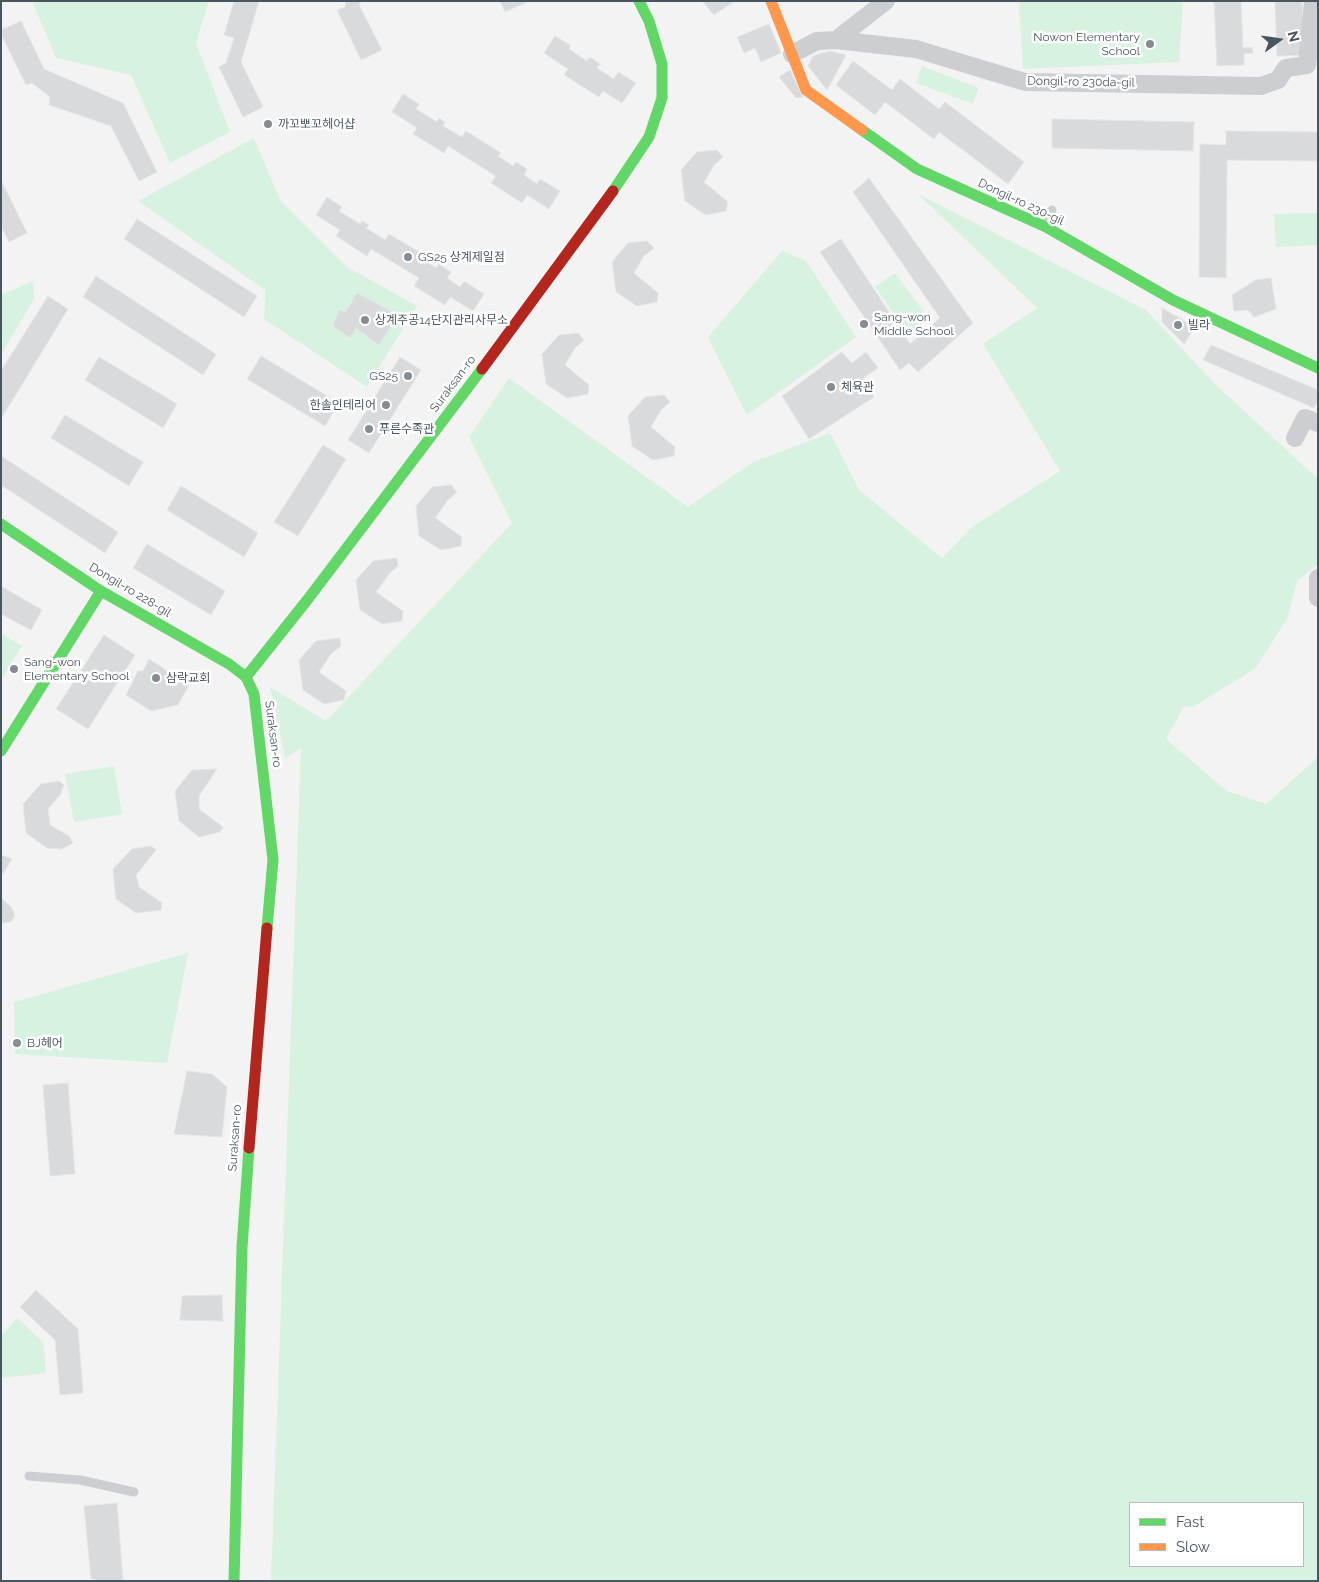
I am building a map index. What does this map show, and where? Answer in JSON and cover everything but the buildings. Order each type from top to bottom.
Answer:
[{"type":"street","name":"Suraksan-ro","points":[[234,1581],[242,1247],[254,1076],[273,860],[254,694],[246,677],[308,599],[464,393],[637,158],[649,137],[658,115],[662,98],[662,64],[649,21],[639,1]]},
{"type":"street","name":"Dongil-ro 230-gil","points":[[771,1],[806,90],[917,170],[1046,227],[1160,293],[1318,368]]},
{"type":"street","points":[[836,40],[886,1]]},
{"type":"street","name":"Dongil-ro 230da-gil","points":[[792,54],[817,41],[836,40],[916,50],[1025,82],[1261,86],[1278,80],[1286,68],[1307,65],[1313,1]]},
{"type":"street","points":[[1295,438],[1305,418],[1318,423]]},
{"type":"street","name":"Dongil-ro 228-gil","points":[[1,524],[101,590],[229,664],[246,677]]},
{"type":"street","points":[[1318,578],[1318,598]]},
{"type":"street","points":[[1,751],[101,590]]},
{"type":"lane","points":[[1046,227],[1052,210]]},
{"type":"lane","points":[[29,1476],[80,1480],[134,1492]]},
{"type":"green space","points":[[32,1],[209,1],[196,43],[230,132],[170,163],[131,75],[56,58]]},
{"type":"green space","points":[[1019,1],[1183,1],[1179,62],[1023,69]]},
{"type":"green space","points":[[922,66],[979,88],[973,104],[916,83]]},
{"type":"green space","points":[[254,138],[280,200],[347,267],[417,306],[367,387],[264,319],[265,290],[138,201]]},
{"type":"green space","points":[[918,194],[1146,310],[1215,384],[1318,479],[1318,564],[1297,581],[1288,617],[1256,668],[1193,707],[1184,706],[1166,739],[1227,791],[1266,804],[1318,757],[1318,1581],[271,1581],[301,748],[285,758],[270,687],[326,721],[512,523],[469,437],[509,378],[688,507],[753,462],[830,433],[859,490],[942,558],[972,527],[1060,471],[983,344],[1037,308]]},
{"type":"green space","points":[[1318,213],[1318,245],[1276,247],[1274,214]]},
{"type":"green space","points":[[782,251],[806,261],[856,337],[747,415],[708,337]]},
{"type":"green space","points":[[895,273],[928,317],[908,333],[875,287]]},
{"type":"green space","points":[[33,281],[35,298],[1,354],[1,295]]},
{"type":"green space","points":[[1,633],[22,646],[1,680]]},
{"type":"green space","points":[[114,766],[122,814],[74,822],[65,774]]},
{"type":"green space","points":[[188,953],[167,1063],[15,1054],[14,1002]]},
{"type":"green space","points":[[17,1318],[43,1342],[46,1373],[1,1378],[1,1336]]},
{"type":"traffic: fast","points":[[613,191],[649,137],[662,98],[662,64],[649,21],[639,1]]},
{"type":"traffic: fast","points":[[862,130],[917,169],[1046,227],[1173,300],[1318,368]]},
{"type":"traffic: fast","points":[[246,677],[308,599],[482,369]]},
{"type":"traffic: fast","points":[[1,524],[101,591],[229,664],[246,677],[254,694],[273,860],[267,928]]},
{"type":"traffic: fast","points":[[1,751],[101,591]]},
{"type":"traffic: fast","points":[[234,1581],[242,1247],[249,1148]]},
{"type":"traffic: slow","points":[[771,1],[806,90],[862,130]]},
{"type":"traffic: jam","points":[[482,369],[613,191]]},
{"type":"traffic: jam","points":[[249,1148],[267,928]]},
{"type":"place","name":"Nowon Elementary School","points":[[1150,44]]},
{"type":"place","name":"까꼬뽀꼬헤어샵","points":[[268,124]]},
{"type":"place","name":"GS25 상계제일점","points":[[408,257]]},
{"type":"place","name":"상계주공14단지관리사무소","points":[[365,320]]},
{"type":"place","name":"Sang-won Middle School","points":[[864,324]]},
{"type":"place","name":"빌라","points":[[1178,325]]},
{"type":"place","name":"GS25","points":[[408,376]]},
{"type":"place","name":"체육관","points":[[831,387]]},
{"type":"place","name":"한솔인테리어","points":[[386,405]]},
{"type":"place","name":"푸른수족관","points":[[369,429]]},
{"type":"place","name":"Sang-won Elementary School","points":[[14,669]]},
{"type":"place","name":"삼락교회","points":[[156,678]]},
{"type":"place","name":"BJ헤어","points":[[17,1043]]}]
